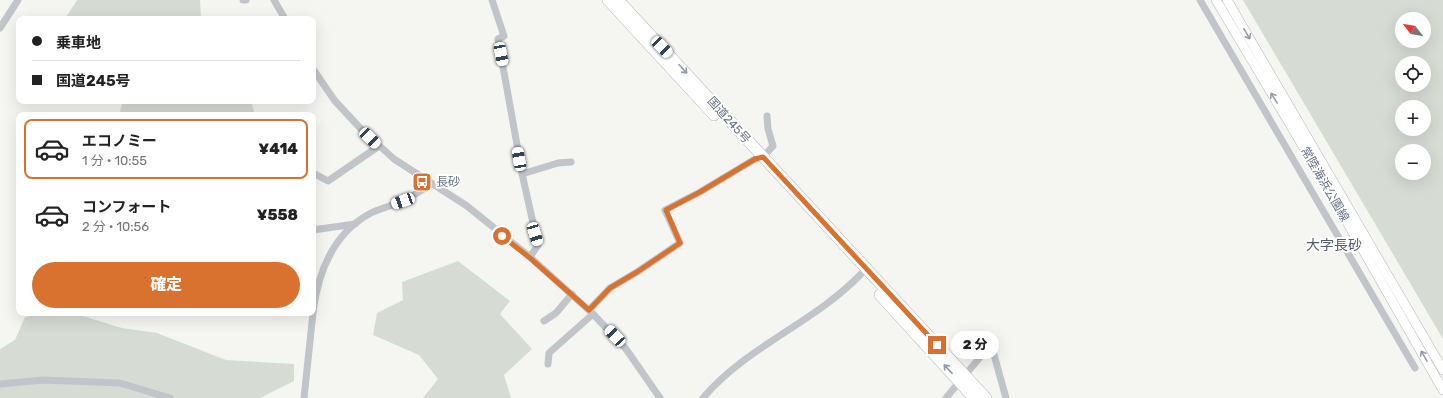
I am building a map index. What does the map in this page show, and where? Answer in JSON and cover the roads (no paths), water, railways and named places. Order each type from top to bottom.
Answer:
[{"type":"highway","name":"国道245号","points":[[608,0],[759,158],[963,379],[974,398]]},
{"type":"highway","name":"国道245号","points":[[618,0],[861,274],[963,379],[986,398]]},
{"type":"main road","name":"常陸海浜公園線","points":[[1216,0],[1319,173],[1443,390]]},
{"type":"main road","name":"常陸海浜公園線","points":[[1227,0],[1443,370]]},
{"type":"street","points":[[0,28],[18,0]]},
{"type":"street","points":[[274,0],[283,16]]},
{"type":"street","points":[[492,0],[504,36],[498,39],[522,174],[538,245],[530,258]]},
{"type":"street","points":[[1200,0],[1415,368]]},
{"type":"street","points":[[1221,35],[1232,28]]},
{"type":"street","points":[[316,73],[335,101],[379,146],[403,167],[467,206],[572,294],[626,349],[660,398]]},
{"type":"street","points":[[548,364],[549,353],[591,312],[610,288],[680,243],[666,210],[759,158],[773,146],[768,129],[767,116]]},
{"type":"street","points":[[316,175],[328,181],[379,146]]},
{"type":"street","points":[[522,174],[558,163],[571,162]]},
{"type":"street","points":[[316,292],[322,270],[331,253],[355,224],[371,213],[403,201],[431,184]]},
{"type":"street","points":[[316,230],[355,224]]},
{"type":"street","points":[[702,398],[717,381],[734,367],[761,347],[812,315],[861,274]]},
{"type":"street","points":[[544,321],[556,313],[572,294]]},
{"type":"street","points":[[304,398],[313,316]]},
{"type":"street","points":[[946,398],[991,344],[1006,398]]},
{"type":"street","points":[[0,384],[43,380],[120,383],[170,398]]},
{"type":"place","name":"長砂","points":[[422,182]]},
{"type":"district","name":"大字長砂","points":[[1334,245]]}]
